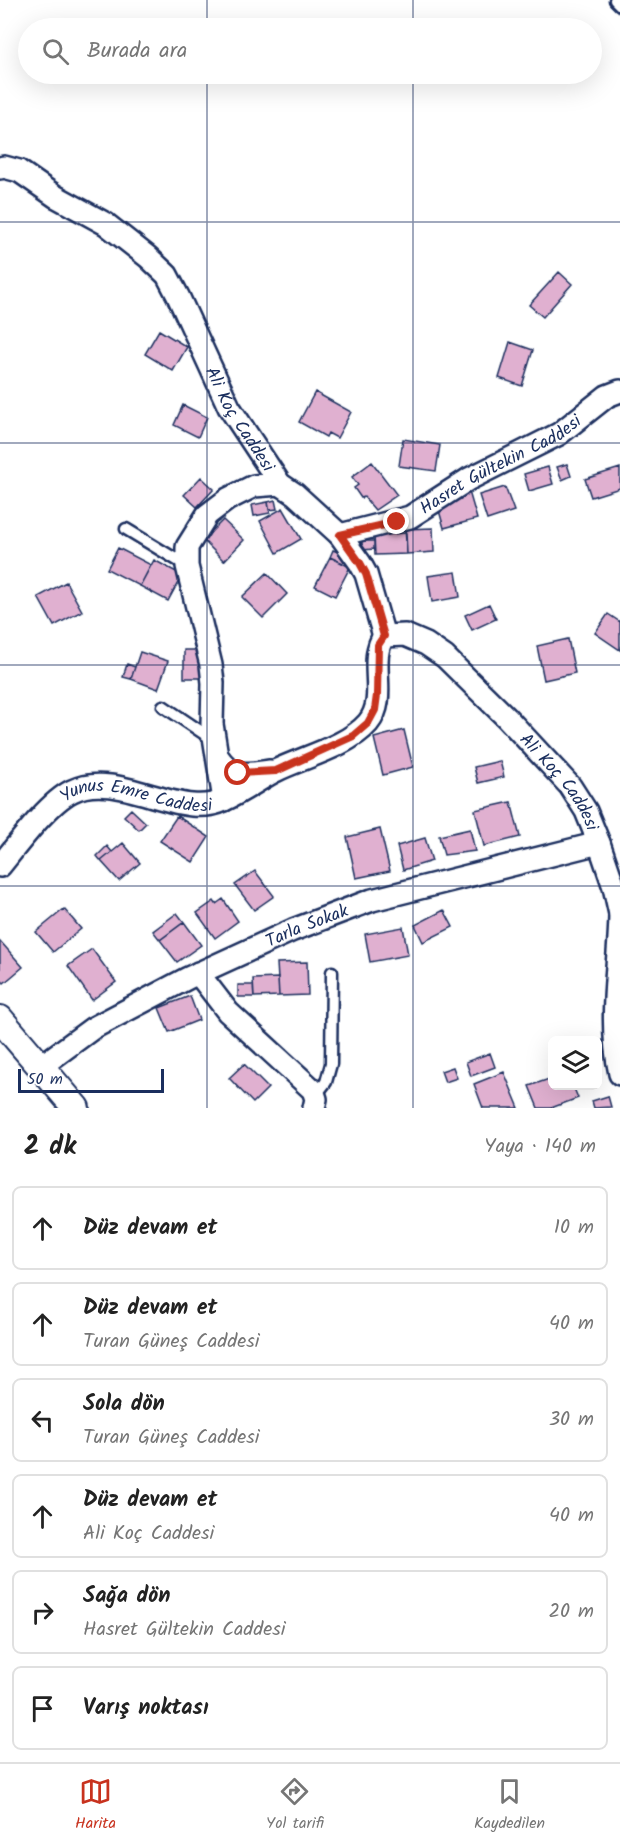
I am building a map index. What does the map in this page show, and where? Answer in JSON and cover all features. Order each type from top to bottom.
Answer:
[{"type":"street","name":"Ali Koç Caddesi","points":[[0,168],[19,171],[55,196],[106,224],[167,275],[230,407],[279,484],[295,494],[340,535],[360,563],[366,574],[384,636],[405,635],[426,644],[445,657],[507,718],[570,786],[586,811],[599,843],[614,887],[620,914],[614,999],[614,1027],[620,1074]]},
{"type":"street","name":"Hasret Gültekin Caddesi","points":[[340,535],[410,517],[468,479],[559,434],[607,396],[620,391]]},
{"type":"street","points":[[187,557],[207,515],[228,499],[254,486],[279,484]]},
{"type":"street","name":"Yunus Emre Caddesi","points":[[0,866],[58,800],[74,790],[92,785],[109,786],[192,805],[210,805],[224,800],[212,716],[211,665],[187,557]]},
{"type":"street","points":[[224,800],[276,771],[353,736],[368,723],[375,710],[378,645],[384,636]]},
{"type":"street","points":[[216,749],[226,768],[238,773],[276,771]]},
{"type":"street","name":"Tarla Sokak","points":[[40,1067],[93,1028],[198,973],[293,930],[372,900],[599,843]]},
{"type":"street","points":[[198,973],[245,1030],[306,1082],[313,1090],[315,1102]]},
{"type":"street","points":[[0,1019],[76,1108]]},
{"type":"lane","points":[[615,0],[620,6]]},
{"type":"lane","points":[[126,529],[187,557]]},
{"type":"lane","points":[[164,706],[216,749]]},
{"type":"lane","points":[[315,1102],[326,1082],[331,1064],[332,972]]},
{"type":"building","points":[[559,272],[572,284],[543,317],[529,305]]},
{"type":"building","points":[[159,330],[187,347],[173,371],[145,354]]},
{"type":"building","points":[[510,342],[533,350],[522,386],[499,378]]},
{"type":"building","points":[[315,392],[351,412],[337,438],[328,433],[326,437],[299,422]]},
{"type":"building","points":[[183,405],[207,417],[198,437],[174,425]]},
{"type":"building","points":[[403,439],[440,445],[436,471],[399,466]]},
{"type":"building","points":[[372,462],[397,495],[375,510],[364,497],[361,498],[354,488],[358,485],[352,477]]},
{"type":"building","points":[[567,464],[571,476],[562,480],[557,467]]},
{"type":"building","points":[[548,467],[553,484],[529,491],[524,474]]},
{"type":"building","points":[[620,468],[620,488],[591,497],[585,479]]},
{"type":"building","points":[[201,477],[214,489],[197,507],[184,495]]},
{"type":"building","points":[[505,487],[514,511],[487,520],[479,495]]},
{"type":"building","points":[[468,488],[477,519],[444,528],[438,507]]},
{"type":"building","points":[[275,500],[277,509],[269,510],[268,502]]},
{"type":"building","points":[[268,502],[270,513],[254,516],[252,505]]},
{"type":"building","points":[[283,508],[301,539],[277,553],[260,521]]},
{"type":"building","points":[[223,520],[244,540],[224,561],[203,540]]},
{"type":"building","points":[[433,528],[434,552],[407,554],[405,529]]},
{"type":"building","points":[[406,533],[407,554],[375,555],[374,535]]},
{"type":"building","points":[[362,541],[374,541],[374,549],[362,550]]},
{"type":"building","points":[[118,548],[151,565],[140,586],[107,569]]},
{"type":"building","points":[[333,550],[347,556],[343,563],[330,557]]},
{"type":"building","points":[[330,557],[350,567],[335,596],[315,586]]},
{"type":"building","points":[[154,560],[182,575],[168,601],[140,586]]},
{"type":"building","points":[[456,572],[460,597],[432,602],[428,576]]},
{"type":"building","points":[[267,573],[287,594],[263,618],[242,597]]},
{"type":"building","points":[[66,582],[82,611],[54,626],[38,597]]},
{"type":"building","points":[[489,604],[496,619],[472,630],[465,615]]},
{"type":"building","points":[[608,614],[620,622],[620,650],[595,633]]},
{"type":"building","points":[[568,639],[575,673],[544,680],[537,646]]},
{"type":"building","points":[[184,650],[200,650],[201,678],[184,678]]},
{"type":"building","points":[[140,652],[168,661],[158,689],[131,679]]},
{"type":"building","points":[[127,664],[135,667],[131,679],[123,677]]},
{"type":"building","points":[[404,730],[413,767],[383,775],[374,738]]},
{"type":"building","points":[[500,761],[504,777],[478,783],[474,767]]},
{"type":"building","points":[[511,802],[520,837],[484,846],[475,810]]},
{"type":"building","points":[[131,809],[146,823],[139,830],[124,816]]},
{"type":"building","points":[[177,816],[209,837],[193,862],[160,841]]},
{"type":"building","points":[[380,829],[390,871],[356,878],[347,837]]},
{"type":"building","points":[[470,829],[475,851],[444,855],[439,836]]},
{"type":"building","points":[[425,838],[432,861],[403,870],[397,846]]},
{"type":"building","points":[[123,843],[140,863],[119,881],[101,861]]},
{"type":"building","points":[[107,846],[112,852],[101,861],[97,856]]},
{"type":"building","points":[[255,871],[274,896],[254,910],[235,885]]},
{"type":"building","points":[[223,899],[238,921],[215,938],[197,913],[214,901],[216,904]]},
{"type":"building","points":[[64,909],[81,929],[53,952],[36,932]]},
{"type":"building","points":[[444,910],[453,927],[423,942],[415,925]]},
{"type":"building","points":[[177,913],[184,922],[160,940],[153,931]]},
{"type":"building","points":[[184,922],[201,945],[177,962],[160,940]]},
{"type":"building","points":[[403,927],[408,955],[370,962],[365,934]]},
{"type":"building","points":[[0,941],[23,967],[4,983],[0,979]]},
{"type":"building","points":[[92,949],[116,982],[92,1000],[68,966]]},
{"type":"building","points":[[307,962],[308,995],[279,996],[277,963]]},
{"type":"building","points":[[278,978],[279,996],[254,997],[253,979]]},
{"type":"building","points":[[238,985],[253,985],[254,997],[238,997]]},
{"type":"building","points":[[190,996],[199,1020],[169,1032],[159,1008]]},
{"type":"building","points":[[490,1053],[495,1067],[471,1076],[466,1062]]},
{"type":"building","points":[[244,1064],[268,1088],[253,1103],[229,1078]]},
{"type":"building","points":[[453,1067],[457,1078],[445,1082],[441,1071]]},
{"type":"building","points":[[504,1072],[519,1108],[483,1108],[474,1084]]},
{"type":"building","points":[[548,1079],[548,1090],[575,1090],[578,1098],[551,1108],[538,1108],[529,1086]]},
{"type":"building","points":[[608,1096],[611,1107],[594,1108],[592,1101]]},
{"type":"route","points":[[238,773],[276,771],[353,736],[368,723],[375,710],[378,645],[384,636],[366,574],[340,535],[397,522]]}]
